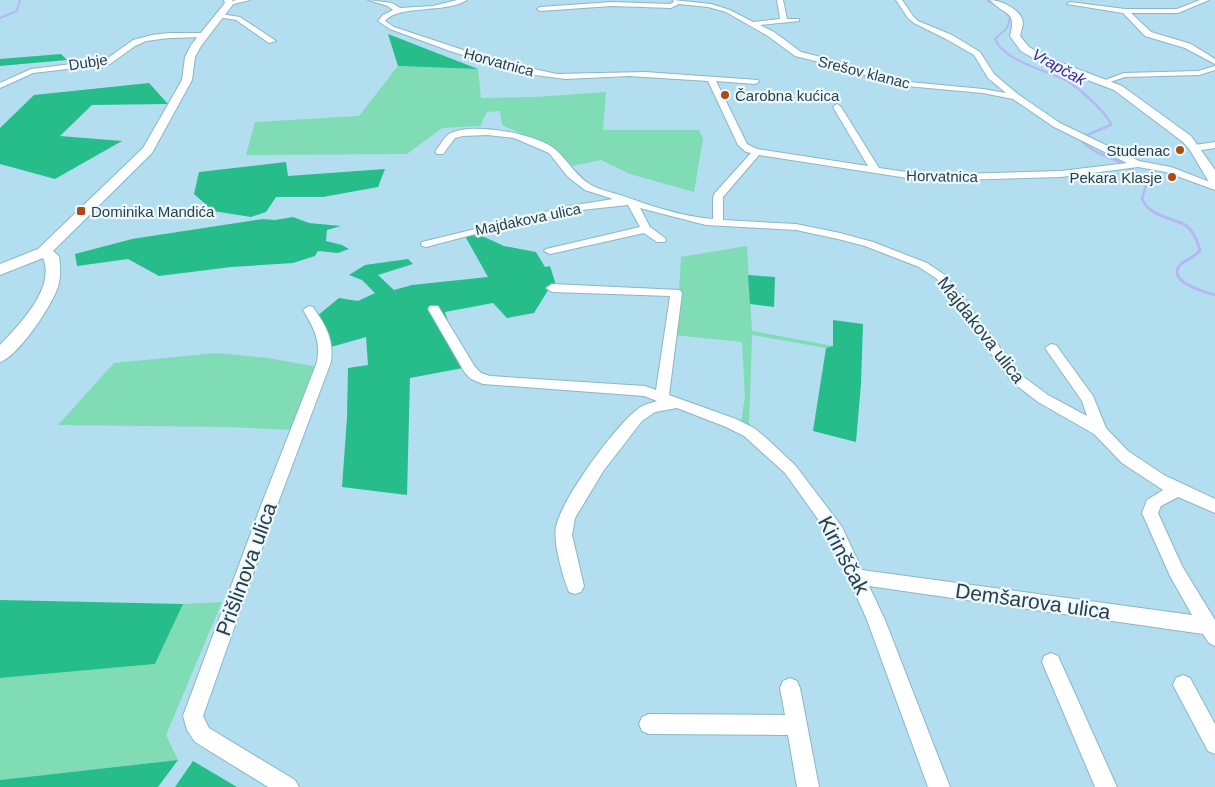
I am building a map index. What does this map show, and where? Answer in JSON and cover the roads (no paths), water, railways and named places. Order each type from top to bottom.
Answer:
[{"type":"street","points":[[0,270],[43,252],[148,150],[186,80],[190,57],[204,35],[229,2],[247,0]]},
{"type":"street","points":[[371,0],[390,4],[399,11],[432,8],[464,0]]},
{"type":"street","points":[[780,0],[784,20]]},
{"type":"street","points":[[898,0],[916,22],[949,37],[977,54],[991,76],[1016,97],[1077,136],[1129,165]]},
{"type":"street","points":[[994,0],[1016,16],[1018,23],[1016,36],[1025,49],[1054,64],[1104,82],[1119,90],[1177,131],[1195,148],[1215,181]]},
{"type":"street","points":[[1070,4],[1125,11],[1178,11],[1206,0]]},
{"type":"street","name":"Srešov klanac","points":[[540,9],[604,4],[671,6],[677,1],[714,6],[771,34],[801,56],[849,67],[898,83],[983,91],[1016,97]]},
{"type":"street","name":"Horvatnica","points":[[399,11],[385,16],[381,22],[482,60],[509,67],[568,77],[637,74],[755,82]]},
{"type":"street","points":[[1125,11],[1148,34],[1196,49],[1215,62]]},
{"type":"street","points":[[220,16],[238,18],[272,41]]},
{"type":"street","points":[[751,24],[797,20]]},
{"type":"street","name":"Dubje","points":[[0,86],[31,71],[107,62],[116,58],[128,46],[144,40],[204,35]]},
{"type":"street","points":[[1104,82],[1124,75],[1199,73],[1215,68]]},
{"type":"street","points":[[711,79],[743,145],[749,150],[757,152],[718,197],[718,223]]},
{"type":"street","points":[[836,107],[876,171]]},
{"type":"street","name":"Majdakova ulica","points":[[440,152],[452,136],[462,133],[487,132],[515,135],[552,151],[570,175],[589,188],[631,202],[672,215],[718,223],[770,225],[815,230],[861,242],[923,265],[941,277],[1023,385],[1031,392],[1100,432],[1125,458],[1144,472],[1178,490],[1215,506]]},
{"type":"street","points":[[1195,148],[1215,146]]},
{"type":"street","name":"Horvatnica","points":[[757,152],[928,178],[1061,174],[1129,165],[1168,169],[1215,187]]},
{"type":"street","points":[[631,202],[646,228],[661,240]]},
{"type":"street","name":"Majdakova ulica","points":[[426,244],[467,231],[575,208],[606,203],[631,202]]},
{"type":"street","name":"Majdakova ulica","points":[[550,251],[646,228]]},
{"type":"street","points":[[0,356],[26,327],[50,292],[54,269],[51,256],[43,252]]},
{"type":"street","points":[[552,288],[676,293],[662,396]]},
{"type":"street","name":"Kirinščak","points":[[434,309],[470,370],[476,376],[488,381],[646,391],[681,403],[749,432],[790,469],[836,532],[858,576],[938,787]]},
{"type":"street","name":"Prišlinova ulica","points":[[288,787],[202,735],[194,723],[193,716],[324,362],[327,348],[326,340],[323,330],[309,310]]},
{"type":"street","points":[[1051,348],[1088,400],[1100,432]]},
{"type":"street","points":[[575,586],[564,530],[571,508],[598,467],[641,414],[655,407],[681,403]]},
{"type":"street","name":"Demšarova ulica","points":[[1178,490],[1154,502],[1150,507],[1150,513],[1176,571],[1212,631]]},
{"type":"street","name":"Demšarova ulica","points":[[858,576],[1212,631]]},
{"type":"street","points":[[1051,662],[1106,787]]},
{"type":"street","points":[[1184,685],[1215,744]]},
{"type":"street","points":[[790,688],[795,725],[808,787]]},
{"type":"street","points":[[649,724],[795,725]]},
{"type":"waterway","points":[[0,18],[17,11],[20,0]]},
{"type":"waterway","name":"Vrapčak","points":[[987,0],[1005,11],[1010,18],[1007,28],[995,39],[1000,47],[1016,59],[1068,81],[1084,94]]},
{"type":"waterway","name":"Vrapčak","points":[[1082,92],[1103,112],[1111,125],[1087,135],[1081,140],[1096,152],[1121,163],[1138,175],[1146,185],[1142,199],[1152,211]]},
{"type":"waterway","name":"Vrapčak","points":[[1151,210],[1180,222],[1191,231],[1196,238],[1200,250],[1181,264],[1177,270],[1178,276],[1188,285],[1215,295]]},
{"type":"place","name":"Čarobna kućica","points":[[725,95]]},
{"type":"place","name":"Studenac","points":[[1180,150]]},
{"type":"place","name":"Pekara Klasje","points":[[1172,177]]},
{"type":"place","name":"Dominika Mandića","points":[[81,211]]}]
